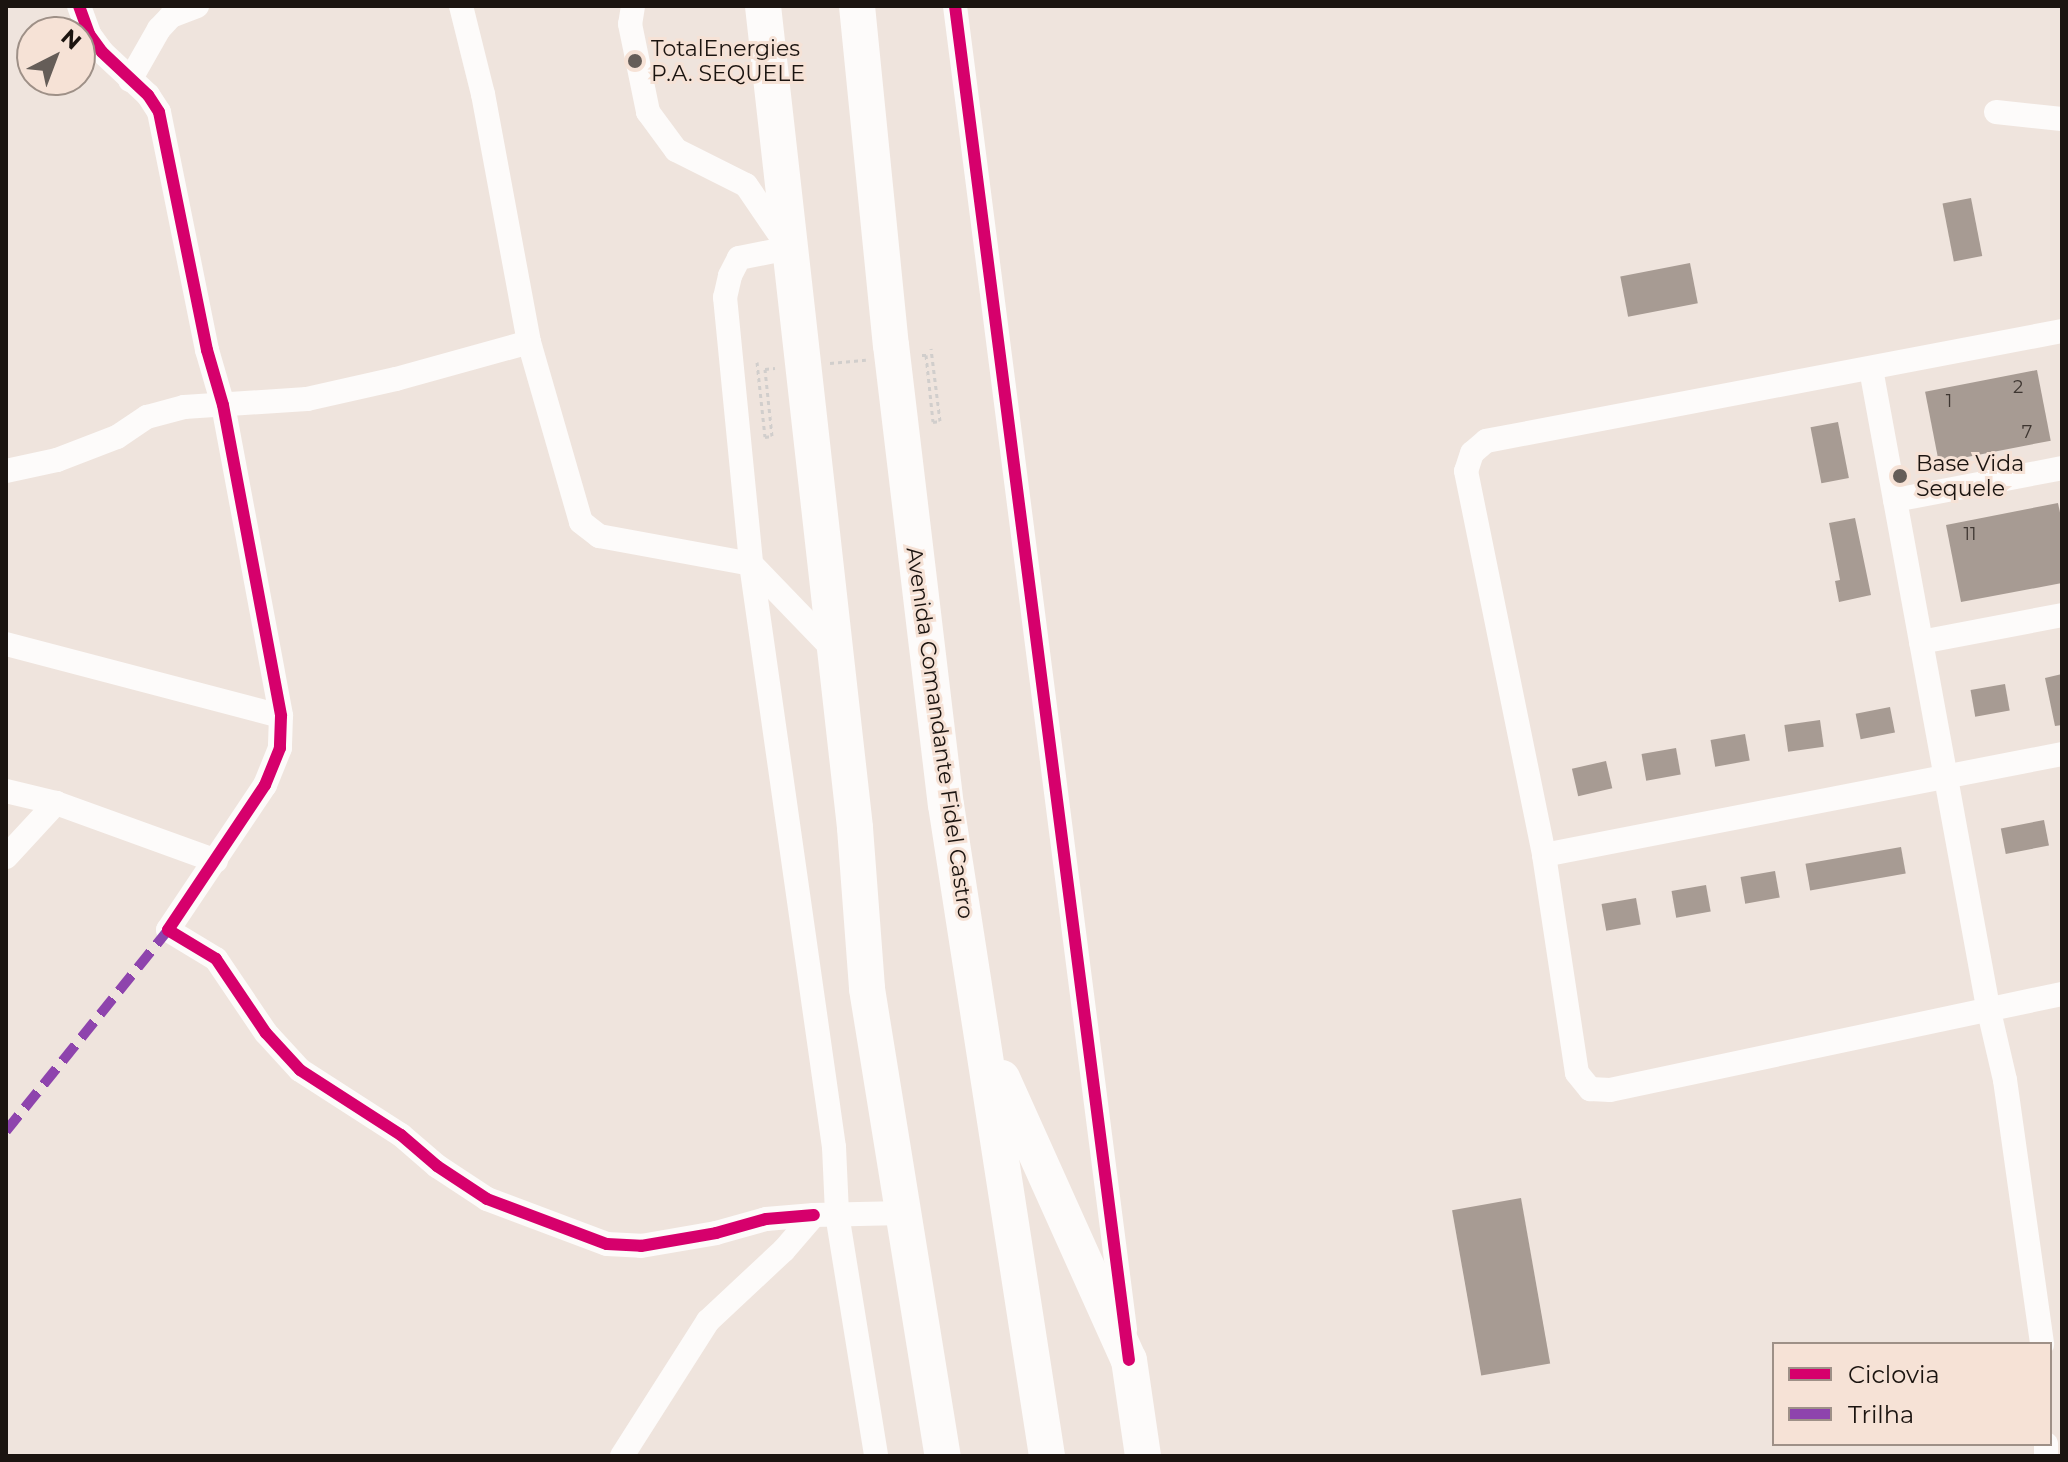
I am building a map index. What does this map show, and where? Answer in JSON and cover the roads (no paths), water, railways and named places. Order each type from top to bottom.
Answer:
[{"type":"highway","points":[[763,6],[855,828],[867,989],[943,1456]]},
{"type":"highway","name":"Avenida Comandante Fidel Castro","points":[[857,6],[891,345],[944,789],[1047,1456]]},
{"type":"highway","points":[[985,1042],[1129,1360],[1143,1456]]},
{"type":"street","points":[[79,6],[89,34],[130,80],[148,95],[159,112],[207,350],[223,405],[281,716],[280,748],[265,785],[168,930],[216,959],[262,1027],[300,1070],[401,1135],[437,1166],[487,1199],[607,1244],[641,1246],[716,1233],[766,1219],[825,1214],[904,1213]]},
{"type":"street","points":[[130,80],[159,29],[171,16],[197,6]]},
{"type":"street","points":[[461,6],[478,69],[529,342],[581,522],[599,536],[751,564],[835,651]]},
{"type":"street","points":[[633,6],[630,24],[648,112],[676,150],[746,185],[789,248],[739,258],[725,297],[751,564],[834,1147],[825,1214],[876,1456]]},
{"type":"street","points":[[955,6],[1129,1360]]},
{"type":"street","points":[[1996,112],[2062,119]]},
{"type":"street","points":[[2062,331],[1486,441],[1472,453],[1466,471],[1544,855],[1577,1073],[1590,1089],[1610,1090],[1988,1007],[2062,994]]},
{"type":"street","points":[[6,471],[71,454],[117,437],[147,417],[184,407],[307,399],[396,379],[529,342]]},
{"type":"street","points":[[1871,369],[1988,1007],[2005,1080],[2042,1342]]},
{"type":"street","points":[[1895,500],[2062,468]]},
{"type":"street","points":[[1921,642],[2062,615]]},
{"type":"street","points":[[6,644],[281,716]]},
{"type":"street","points":[[1544,855],[2062,754]]},
{"type":"street","points":[[6,791],[56,803],[216,861]]},
{"type":"street","points":[[6,857],[56,803]]},
{"type":"street","points":[[622,1456],[708,1321],[825,1214]]},
{"type":"place","name":"TotalEnergies P.A. SEQUELE","points":[[635,61]]},
{"type":"place","name":"Base Vida Sequele","points":[[1900,476]]}]
